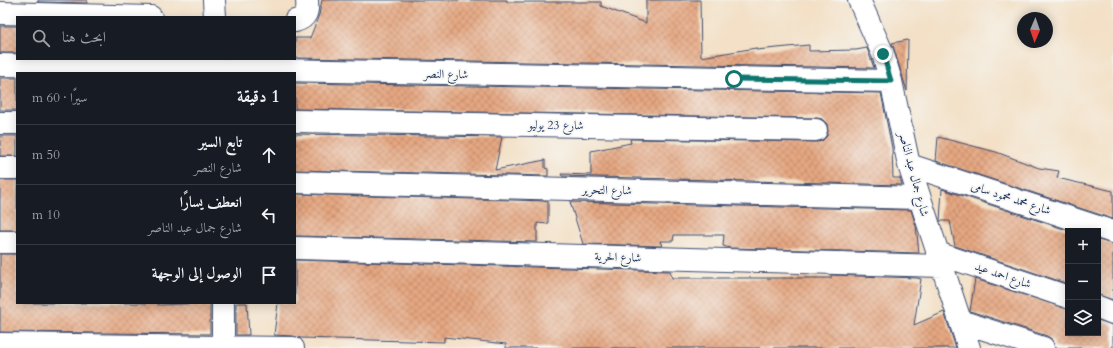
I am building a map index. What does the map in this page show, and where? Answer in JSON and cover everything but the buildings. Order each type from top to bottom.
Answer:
[{"type":"street","points":[[214,0],[215,16]]},
{"type":"street","points":[[296,21],[303,18],[307,13],[307,0]]},
{"type":"street","name":"شارع جمال عبد الناصر","points":[[859,0],[883,54],[891,81],[909,165],[960,321],[967,347]]},
{"type":"street","points":[[0,13],[77,11],[139,16]]},
{"type":"street","name":"شارع النصر","points":[[0,65],[217,67],[891,81]]},
{"type":"street","name":"شارع 23 يوليو","points":[[296,121],[816,130]]},
{"type":"street","points":[[0,123],[16,123]]},
{"type":"street","name":"شارع محمد محمود سامى","points":[[909,165],[1113,232]]},
{"type":"street","points":[[0,168],[16,168]]},
{"type":"street","name":"شارع التحرير","points":[[296,182],[919,198]]},
{"type":"street","points":[[0,242],[16,242]]},
{"type":"street","name":"شارع الحرية","points":[[296,248],[939,260]]},
{"type":"street","name":"شارع احمد عيد","points":[[939,260],[1065,296]]},
{"type":"street","points":[[223,304],[223,347]]},
{"type":"street","points":[[1101,309],[1113,313]]},
{"type":"street","points":[[960,321],[1043,348]]},
{"type":"street","points":[[0,344],[80,347],[293,348]]},
{"type":"route","points":[[734,79],[891,81],[883,54]]}]
